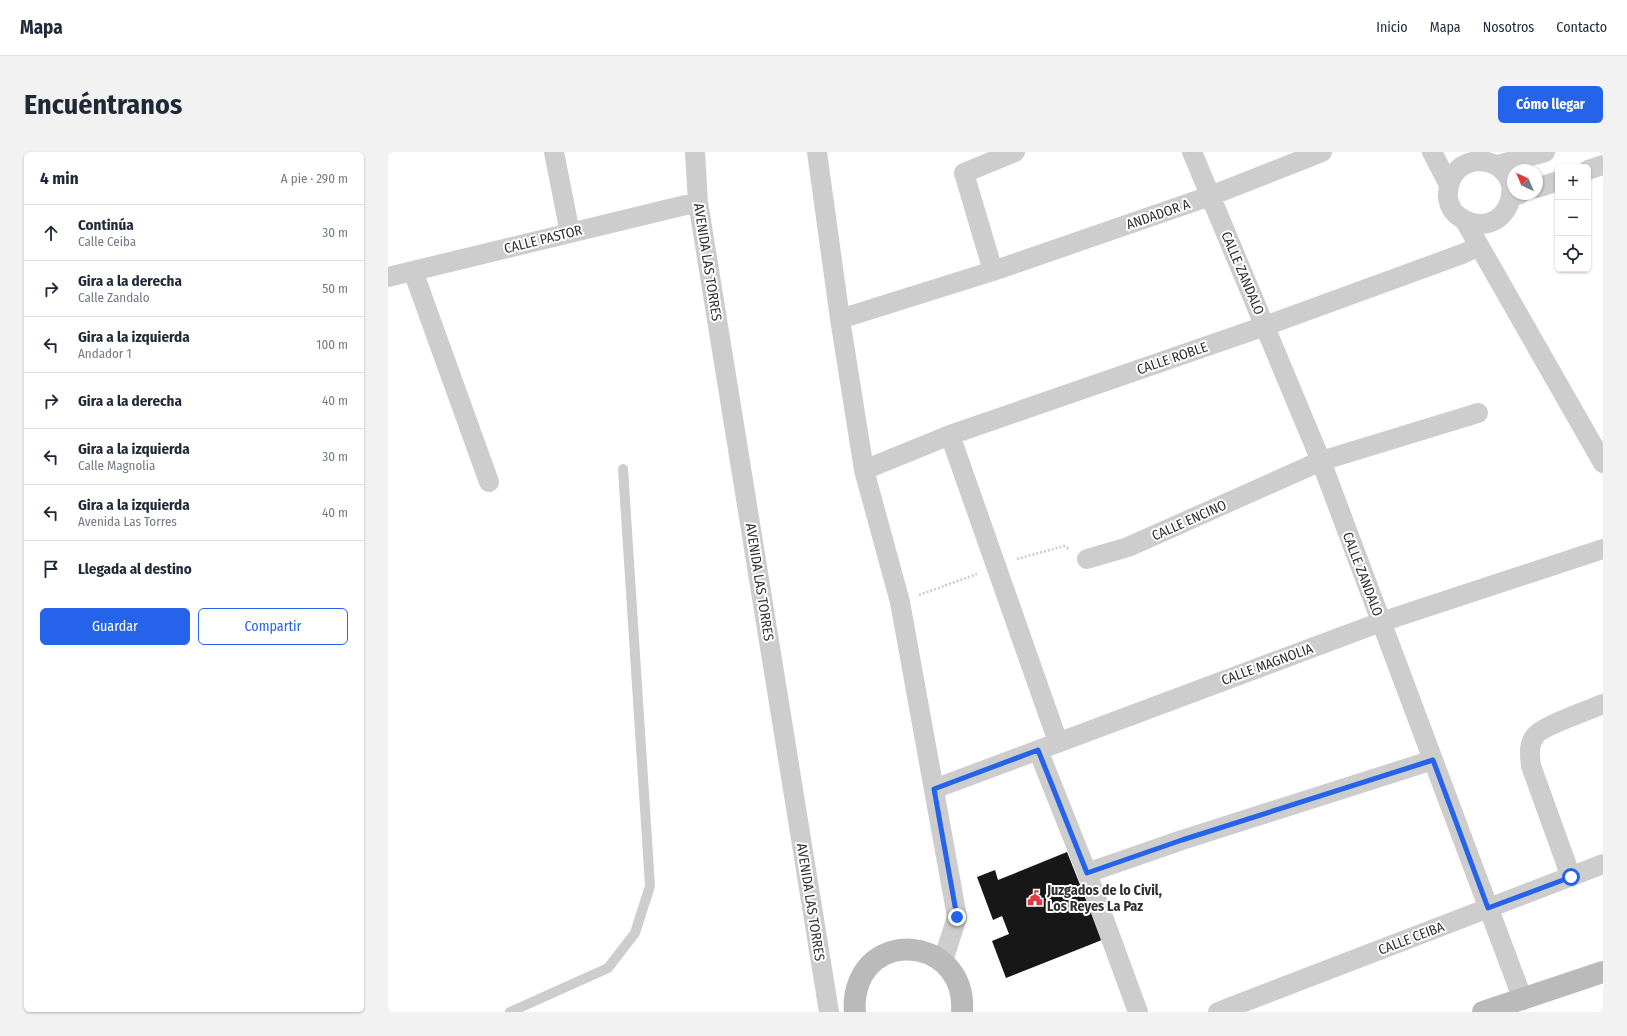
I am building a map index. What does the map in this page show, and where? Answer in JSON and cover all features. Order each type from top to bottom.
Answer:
[{"type":"main road","points":[[856,1012],[856,994],[860,981],[868,968],[878,959],[890,953],[904,950],[918,950],[931,954],[943,961],[953,971],[960,984],[963,997],[962,1012]]},
{"type":"main road","points":[[1483,1012],[1523,1000],[1603,972]]},
{"type":"street","points":[[554,152],[570,233]]},
{"type":"street","name":"AVENIDA LAS TORRES","points":[[695,152],[698,202],[829,1012]]},
{"type":"street","points":[[817,152],[840,319],[864,470],[900,602],[957,917],[943,961]]},
{"type":"street","points":[[993,271],[964,173],[1016,152]]},
{"type":"street","name":"CALLE ZANDALO","points":[[1192,152],[1321,461],[1523,1000]]},
{"type":"street","name":"ANDADOR A","points":[[840,319],[993,271],[1210,196],[1322,152]]},
{"type":"street","points":[[1432,152],[1448,182]]},
{"type":"street","points":[[1498,166],[1545,152]]},
{"type":"street","points":[[1507,174],[1498,166],[1484,160],[1469,161],[1456,169],[1448,182],[1447,197],[1453,211],[1465,221],[1603,463]]},
{"type":"street","points":[[1591,169],[1603,165]]},
{"type":"street","points":[[1543,186],[1555,182]]},
{"type":"street","points":[[1465,221],[1479,225],[1494,221],[1505,211],[1513,200]]},
{"type":"street","name":"CALLE PASTOR","points":[[388,277],[698,202]]},
{"type":"street","name":"CALLE ROBLE","points":[[864,470],[950,435],[1265,326],[1462,254],[1479,246]]},
{"type":"street","points":[[412,271],[488,482]]},
{"type":"street","name":"CALLE ENCINO","points":[[1087,559],[1128,547],[1321,461],[1478,414]]},
{"type":"street","points":[[950,435],[1058,742]]},
{"type":"street","name":"CALLE MAGNOLIA","points":[[934,789],[1381,622],[1603,549]]},
{"type":"street","points":[[1571,877],[1531,766],[1529,749],[1535,734],[1603,704]]},
{"type":"street","points":[[1038,750],[1087,873],[1138,1012]]},
{"type":"street","points":[[1087,873],[1182,840],[1433,760]]},
{"type":"street","name":"CALLE CEIBA","points":[[1218,1012],[1603,864]]},
{"type":"lane","points":[[510,1012],[608,968],[635,933],[650,886],[623,469]]},
{"type":"path","points":[[900,602],[1017,559],[1064,546],[1087,559]]},
{"type":"building","name":"Juzgados de lo Civil, Los Reyes La Paz","points":[[1067,852],[1102,940],[1006,978],[992,941],[1009,934],[1002,916],[993,920],[977,877],[995,870],[998,880]]},
{"type":"place","name":"Juzgados de lo Civil, Los Reyes La Paz","points":[[1035,898]]},
{"type":"route","points":[[957,917],[934,789],[1038,750],[1087,873],[1182,840],[1433,760],[1488,908],[1571,877]]}]
